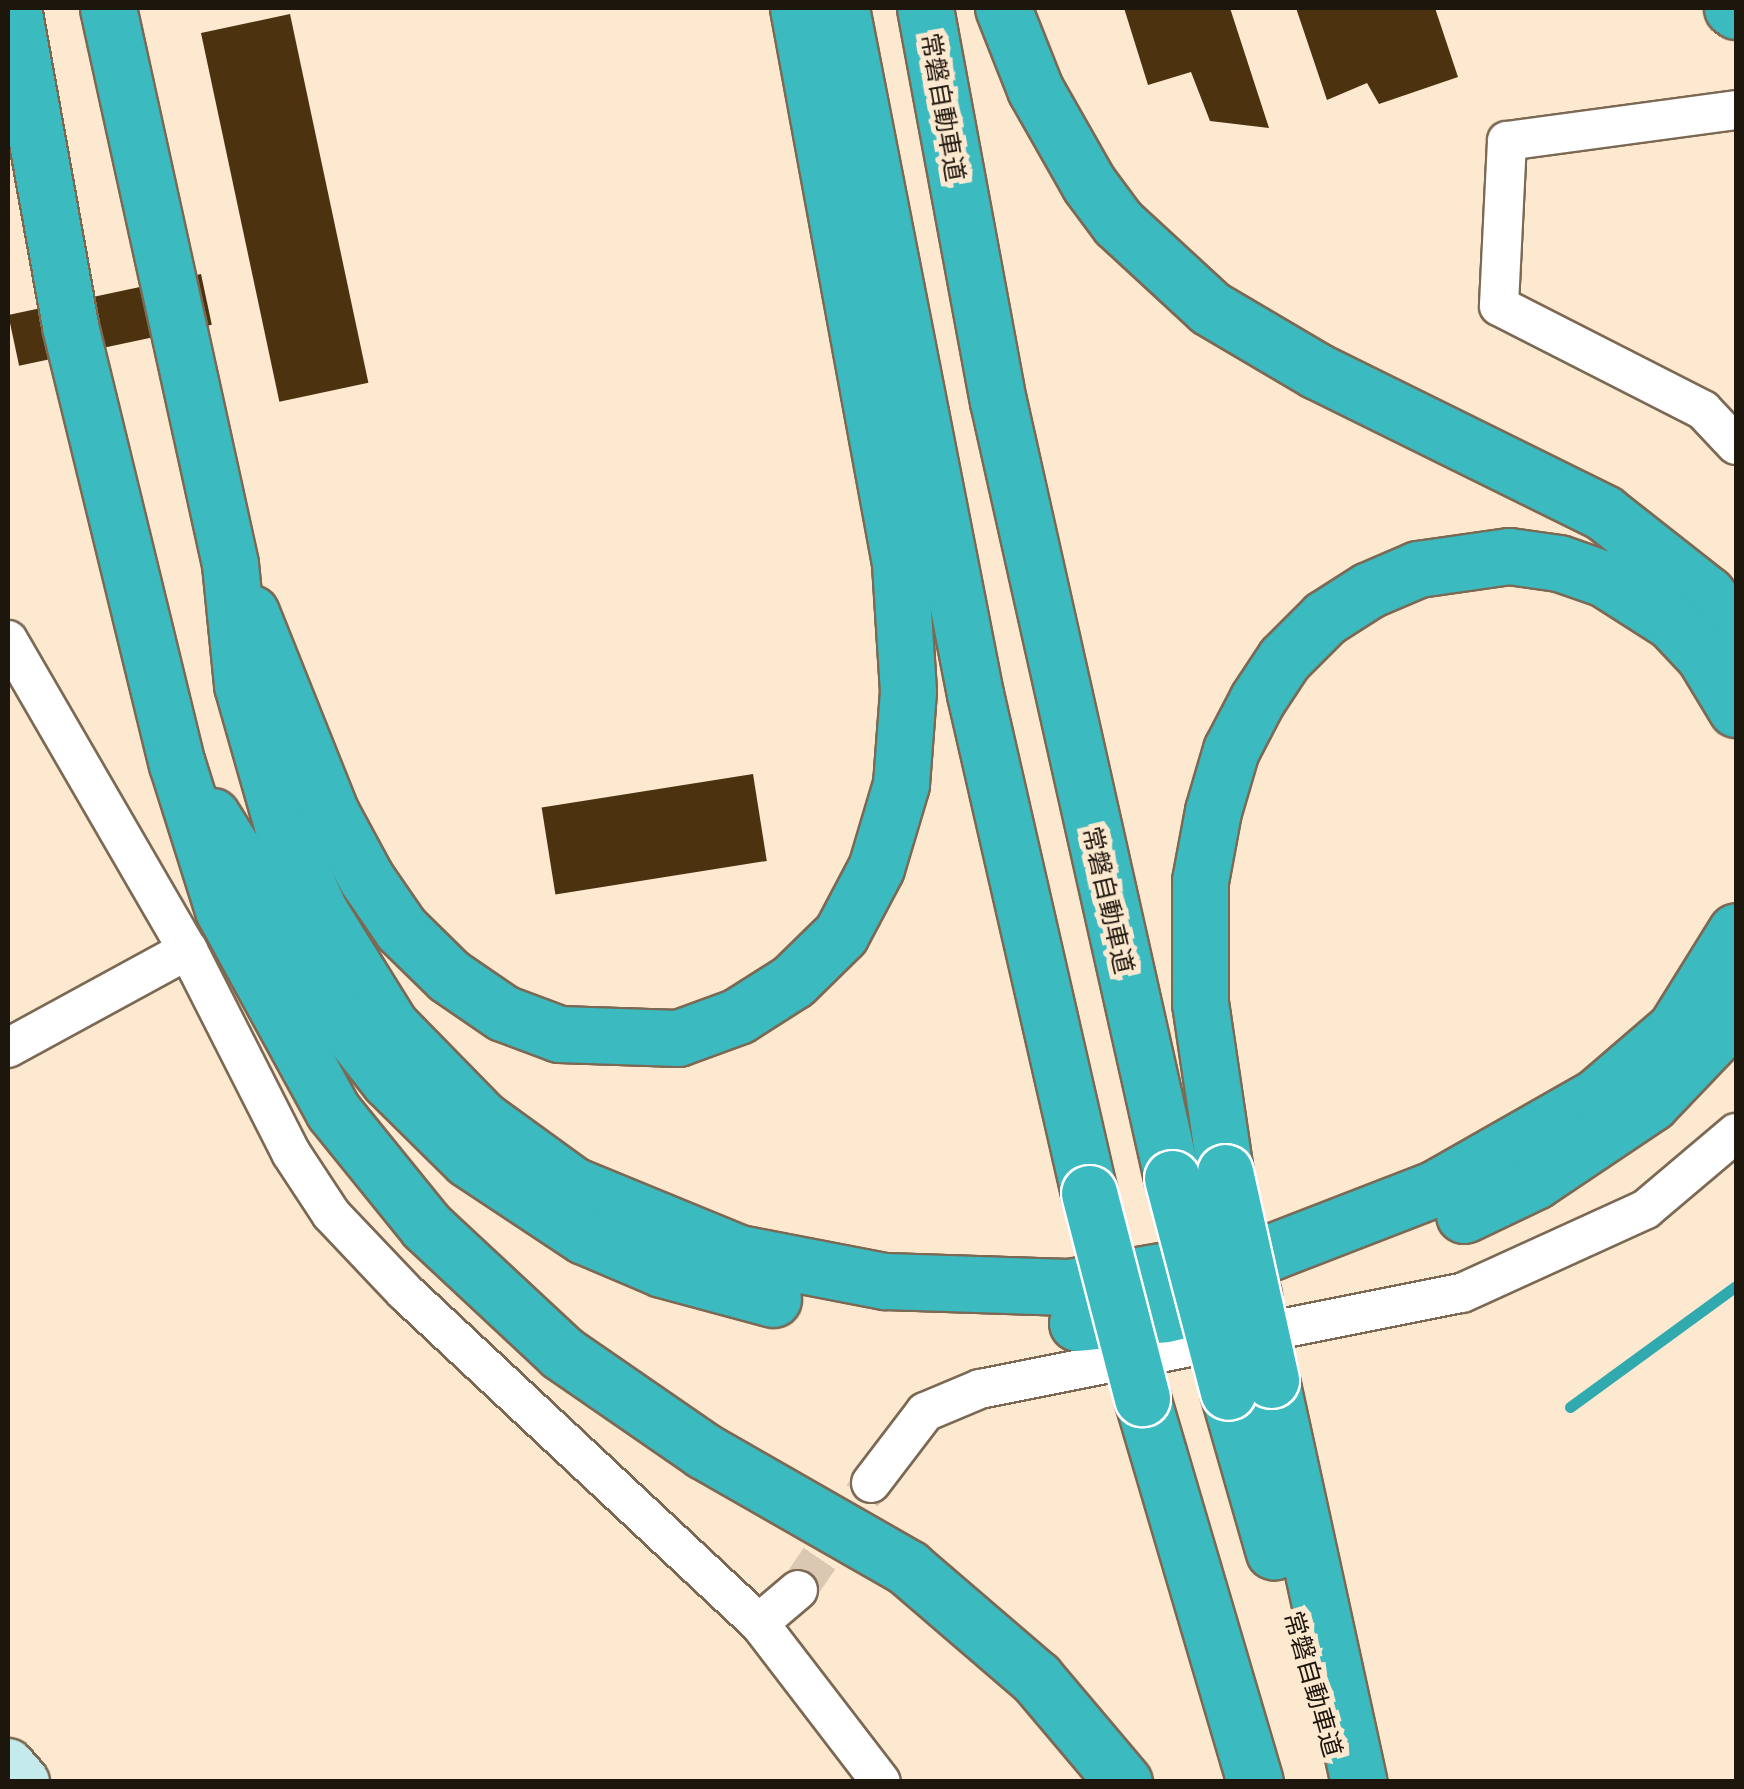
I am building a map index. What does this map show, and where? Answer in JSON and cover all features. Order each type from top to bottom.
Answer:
[{"type":"highway","points":[[13,8],[70,326],[177,764],[222,910],[332,1111],[426,1226],[562,1353],[638,1408],[908,1568],[1036,1678],[1124,1782]]},
{"type":"highway","points":[[230,564],[331,813],[366,878],[402,929],[449,976],[503,1013],[559,1034],[678,1038],[738,1016],[817,957],[841,934],[876,868],[901,784],[908,691],[897,545],[798,8]]},
{"type":"highway","points":[[841,8],[958,616],[1089,1193],[1142,1398],[1255,1782]]},
{"type":"highway","name":"常磐自動車道","points":[[925,8],[1006,439],[1172,1178],[1250,1386],[1341,1782]]},
{"type":"highway","points":[[1002,8],[1034,89],[1089,184],[1118,223],[1198,298],[1317,371],[1604,513],[1693,581],[1736,632]]},
{"type":"highway","points":[[107,10],[230,564],[242,685],[262,771],[320,912],[392,1026],[437,1078],[530,1158],[621,1209],[739,1253],[885,1281],[1068,1287],[1271,1252],[1320,1236],[1508,1152],[1597,1096],[1675,1029],[1736,932]]},
{"type":"highway","points":[[1359,1782],[1250,1386],[1200,1002],[1200,881],[1213,811],[1231,750],[1284,659],[1325,618],[1369,590],[1418,569],[1509,556],[1559,563],[1605,579],[1672,622],[1704,656],[1736,708]]},
{"type":"highway","points":[[177,764],[337,1014],[389,1082],[468,1159],[546,1214],[624,1254],[717,1286],[828,1310],[949,1322],[1074,1324],[1165,1314],[1279,1289],[1374,1255],[1536,1181],[1651,1104],[1736,1014]]},
{"type":"street","points":[[1736,110],[1507,141],[1500,306],[1702,410],[1736,445]]},
{"type":"street","points":[[8,640],[188,950],[291,1153],[331,1214],[404,1292],[759,1623],[882,1782]]},
{"type":"street","points":[[8,1048],[188,950]]},
{"type":"street","points":[[870,1483],[925,1412],[980,1389],[1462,1293],[1646,1209],[1736,1133]]},
{"type":"street","points":[[759,1623],[798,1590]]},
{"type":"street","points":[[8,1764],[23,1782]]},
{"type":"building","points":[[1124,8],[1230,8],[1269,128],[1210,121],[1191,72],[1148,85]]},
{"type":"building","points":[[1296,8],[1435,8],[1458,77],[1379,104],[1367,83],[1327,100]]},
{"type":"building","points":[[290,14],[368,383],[279,402],[201,33]]},
{"type":"building","points":[[201,274],[212,325],[19,366],[8,315]]},
{"type":"building","points":[[753,774],[767,861],[555,894],[542,807]]},
{"type":"waterway","points":[[1570,1407],[1736,1286]]},
{"type":"tunnel","points":[[798,1590],[871,1483]]}]
